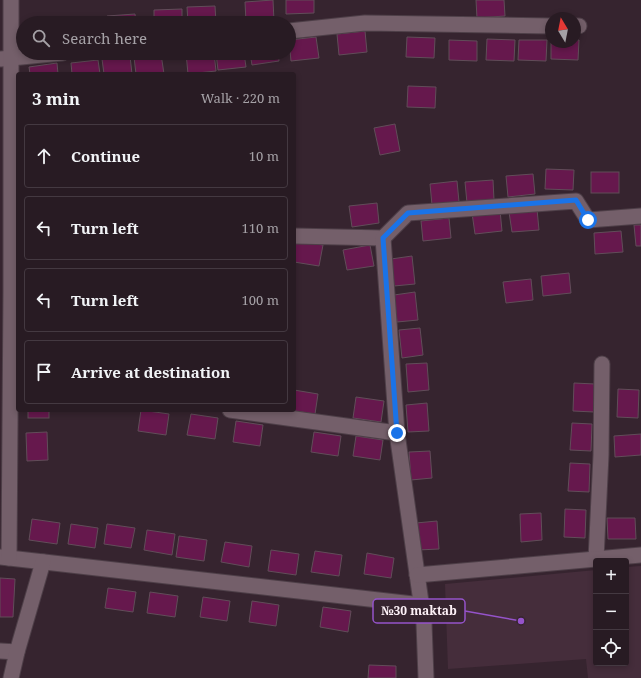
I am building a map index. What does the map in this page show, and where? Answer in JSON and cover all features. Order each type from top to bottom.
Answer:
[{"type":"street","points":[[11,0],[5,58],[10,209],[5,376],[4,558],[422,605]]},
{"type":"street","points":[[296,30],[365,23],[545,26]]},
{"type":"street","points":[[5,58],[16,57]]},
{"type":"street","points":[[296,236],[383,238],[408,213],[576,200],[588,220],[641,216]]},
{"type":"street","points":[[383,238],[397,433],[422,605],[426,678]]},
{"type":"street","points":[[596,558],[601,454],[602,364]]},
{"type":"street","points":[[245,412],[397,433]]},
{"type":"street","points":[[607,558],[641,555]]},
{"type":"street","points":[[417,575],[593,559]]},
{"type":"street","points":[[11,678],[43,562]]},
{"type":"street","points":[[0,651],[17,652]]},
{"type":"shaded area","points":[[641,566],[641,678],[588,678],[586,659],[448,669],[445,584],[593,570],[593,666],[629,666],[629,567]]},
{"type":"building","points":[[273,0],[274,16],[246,16],[245,2]]},
{"type":"building","points":[[286,0],[314,0],[314,13],[286,14]]},
{"type":"building","points":[[476,0],[504,0],[505,16],[477,18]]},
{"type":"building","points":[[215,6],[216,16],[188,16],[187,7]]},
{"type":"building","points":[[182,9],[182,16],[154,16],[154,10]]},
{"type":"building","points":[[135,14],[135,16],[107,16]]},
{"type":"building","points":[[365,31],[367,52],[339,55],[337,34]]},
{"type":"building","points":[[316,37],[319,58],[291,61],[296,60],[296,39]]},
{"type":"building","points":[[407,37],[435,38],[434,58],[406,57]]},
{"type":"building","points":[[487,39],[515,40],[514,61],[486,60]]},
{"type":"building","points":[[449,40],[477,41],[477,61],[449,60]]},
{"type":"building","points":[[519,40],[545,40],[545,48],[547,48],[546,61],[518,60]]},
{"type":"building","points":[[551,48],[579,48],[578,60],[551,59]]},
{"type":"building","points":[[98,60],[100,72],[72,72],[71,63]]},
{"type":"building","points":[[102,60],[130,60],[132,72],[104,72]]},
{"type":"building","points":[[134,60],[162,60],[164,72],[136,72]]},
{"type":"building","points":[[187,60],[215,60],[216,71],[188,72]]},
{"type":"building","points":[[217,60],[245,60],[246,67],[218,70]]},
{"type":"building","points":[[251,60],[279,60],[279,61],[252,65]]},
{"type":"building","points":[[57,63],[58,72],[30,72],[29,67]]},
{"type":"building","points":[[408,86],[436,87],[435,108],[407,107]]},
{"type":"building","points":[[395,124],[400,151],[380,155],[374,128]]},
{"type":"building","points":[[546,169],[574,170],[573,190],[545,189]]},
{"type":"building","points":[[591,172],[619,172],[619,193],[591,193]]},
{"type":"building","points":[[533,174],[535,194],[508,197],[506,176]]},
{"type":"building","points":[[493,180],[494,200],[467,203],[465,182]]},
{"type":"building","points":[[457,181],[459,202],[432,205],[430,184]]},
{"type":"building","points":[[377,203],[379,223],[352,227],[349,206]]},
{"type":"building","points":[[537,209],[539,230],[512,232],[509,212]]},
{"type":"building","points":[[500,210],[502,231],[475,234],[472,213]]},
{"type":"building","points":[[449,218],[451,238],[423,241],[421,221]]},
{"type":"building","points":[[634,225],[641,225],[641,246],[636,246]]},
{"type":"building","points":[[621,231],[623,252],[595,254],[594,233]]},
{"type":"building","points":[[296,241],[323,245],[319,266],[296,262]]},
{"type":"building","points":[[370,245],[374,266],[347,270],[343,250]]},
{"type":"building","points":[[412,256],[415,284],[394,286],[391,259]]},
{"type":"building","points":[[569,273],[571,293],[543,296],[541,276]]},
{"type":"building","points":[[531,279],[533,300],[506,303],[503,282]]},
{"type":"building","points":[[415,292],[418,320],[397,322],[394,295]]},
{"type":"building","points":[[420,328],[423,355],[402,358],[399,330]]},
{"type":"building","points":[[427,363],[429,390],[408,392],[406,364]]},
{"type":"building","points":[[574,383],[595,384],[594,412],[573,411]]},
{"type":"building","points":[[618,389],[639,390],[638,418],[617,417]]},
{"type":"building","points":[[296,390],[318,394],[315,414],[296,411]]},
{"type":"building","points":[[356,397],[384,401],[381,422],[353,418]]},
{"type":"building","points":[[427,403],[429,431],[408,432],[406,405]]},
{"type":"building","points":[[28,412],[49,412],[49,418],[28,418]]},
{"type":"building","points":[[141,412],[169,414],[166,435],[138,431]]},
{"type":"building","points":[[191,414],[218,418],[215,439],[187,435]]},
{"type":"building","points":[[236,421],[263,425],[260,446],[233,442]]},
{"type":"building","points":[[572,423],[592,424],[591,451],[570,450]]},
{"type":"building","points":[[47,432],[48,460],[27,461],[26,433]]},
{"type":"building","points":[[314,432],[341,436],[338,456],[311,452]]},
{"type":"building","points":[[641,434],[641,455],[615,457],[614,436]]},
{"type":"building","points":[[356,436],[383,440],[380,460],[353,456]]},
{"type":"building","points":[[430,451],[432,478],[411,480],[409,452]]},
{"type":"building","points":[[570,463],[590,464],[589,492],[568,491]]},
{"type":"building","points":[[565,509],[586,510],[585,538],[564,537]]},
{"type":"building","points":[[541,513],[542,540],[521,542],[520,514]]},
{"type":"building","points":[[607,518],[635,518],[636,539],[608,539]]},
{"type":"building","points":[[32,519],[60,523],[57,544],[29,540]]},
{"type":"building","points":[[437,521],[439,549],[418,550],[416,523]]},
{"type":"building","points":[[71,524],[98,528],[95,548],[68,544]]},
{"type":"building","points":[[107,524],[135,528],[131,548],[104,544]]},
{"type":"building","points":[[147,530],[175,534],[172,555],[144,550]]},
{"type":"building","points":[[179,536],[207,540],[204,561],[176,557]]},
{"type":"building","points":[[225,542],[252,546],[249,567],[221,562]]},
{"type":"building","points":[[271,550],[299,554],[296,575],[268,571]]},
{"type":"building","points":[[315,551],[342,555],[339,576],[311,572]]},
{"type":"building","points":[[367,553],[394,558],[391,578],[364,574]]},
{"type":"building","points":[[0,578],[15,579],[13,617],[0,617]]},
{"type":"building","points":[[108,588],[136,592],[133,612],[105,608]]},
{"type":"building","points":[[150,592],[178,596],[175,617],[147,613]]},
{"type":"building","points":[[203,597],[230,601],[227,621],[200,617]]},
{"type":"building","points":[[252,601],[279,605],[276,626],[249,622]]},
{"type":"building","points":[[323,607],[351,611],[348,632],[320,627]]},
{"type":"building","points":[[369,665],[396,666],[396,678],[368,678]]},
{"type":"place","name":"№30 maktab","points":[[521,621]]},
{"type":"route","points":[[397,433],[383,238],[408,213],[576,200],[588,220]]}]
